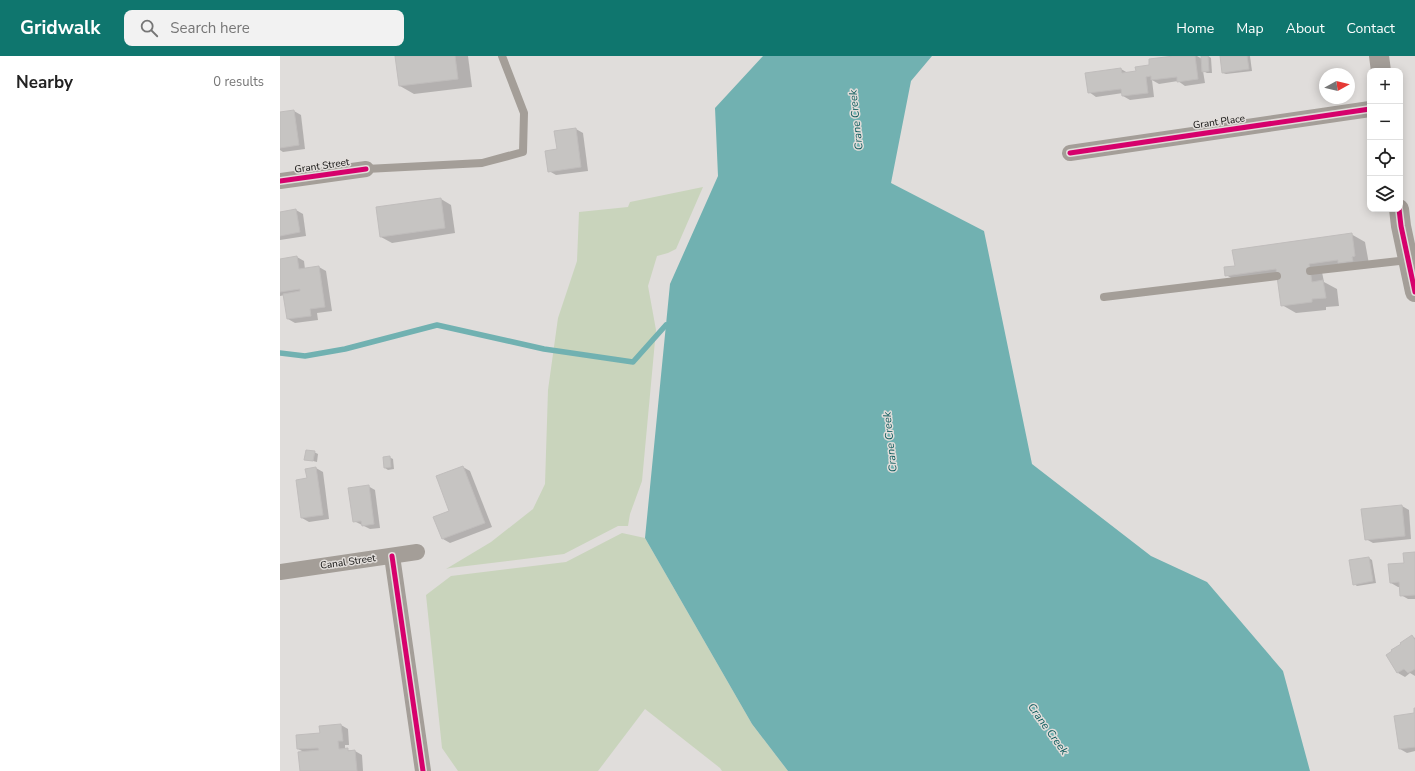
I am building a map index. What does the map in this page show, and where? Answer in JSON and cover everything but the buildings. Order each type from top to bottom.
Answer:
[{"type":"street","points":[[1378,56],[1380,68]]},
{"type":"street","name":"Grant Place","points":[[1070,153],[1367,108]]},
{"type":"street","name":"Grant Street","points":[[280,181],[366,169]]},
{"type":"street","points":[[1400,212],[1408,260],[1415,288]]},
{"type":"street","name":"Canal Street","points":[[280,572],[417,552]]},
{"type":"street","points":[[392,556],[423,771]]},
{"type":"lane","points":[[366,169],[482,163],[522,152],[524,113],[502,56]]},
{"type":"lane","points":[[1310,271],[1408,260]]},
{"type":"lane","points":[[1104,297],[1277,276]]},
{"type":"green space","points":[[703,187],[676,249],[657,256],[648,286],[656,330],[642,481],[630,514],[628,526],[618,526],[564,554],[446,569],[491,542],[533,509],[545,484],[548,390],[558,318],[577,261],[579,212],[628,207],[630,202]]},
{"type":"green space","points":[[622,533],[645,538],[752,724],[788,771],[722,771],[645,709],[598,771],[458,771],[442,748],[426,595],[451,576],[566,562]]},
{"type":"water","name":"Crane Creek","points":[[763,56],[932,56],[911,81],[891,183],[984,231],[1032,464],[1151,556],[1207,582],[1283,671],[1310,771],[788,771],[752,724],[645,538],[670,284],[718,176],[715,108]]},
{"type":"waterway","points":[[280,353],[305,356],[345,349],[437,325],[544,349],[633,362],[666,325]]},
{"type":"cycle path","points":[[1070,153],[1367,109]]},
{"type":"cycle path","points":[[280,181],[366,169]]},
{"type":"cycle path","points":[[1399,212],[1415,292]]},
{"type":"cycle path","points":[[392,556],[423,771]]}]
